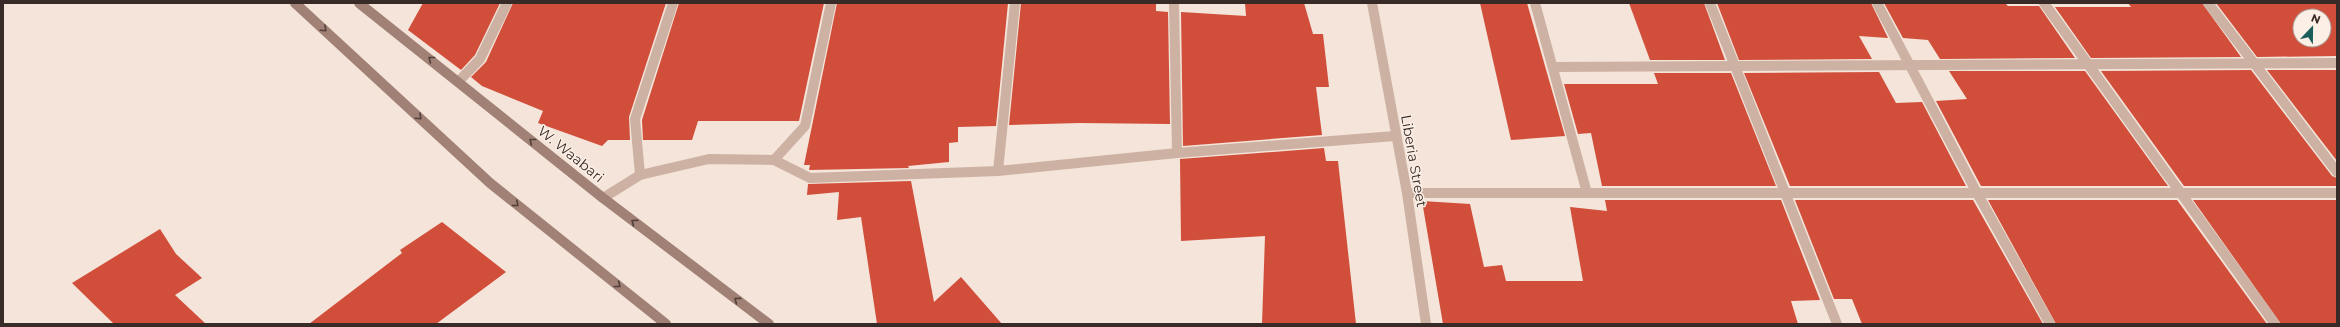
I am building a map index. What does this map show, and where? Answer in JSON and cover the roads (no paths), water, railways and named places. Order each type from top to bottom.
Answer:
[{"type":"main road","points":[[295,3],[490,183],[666,324]]},
{"type":"main road","name":"W. Waabari","points":[[359,3],[459,81],[603,198],[769,324]]},
{"type":"street","points":[[459,81],[480,59],[507,3]]},
{"type":"street","points":[[640,175],[635,119],[672,3]]},
{"type":"street","points":[[774,160],[806,126],[831,3]]},
{"type":"street","points":[[998,171],[1015,3]]},
{"type":"street","points":[[1174,3],[1177,153]]},
{"type":"street","name":"Liberia Street","points":[[1372,3],[1395,136],[1407,193],[1426,324]]},
{"type":"street","points":[[1535,3],[1587,193]]},
{"type":"street","points":[[1710,3],[1837,324]]},
{"type":"street","points":[[1876,3],[1911,66],[1977,193],[2050,324]]},
{"type":"street","points":[[2044,3],[2182,192],[2275,324]]},
{"type":"street","points":[[2208,3],[2257,64],[2337,172]]},
{"type":"street","points":[[1553,68],[2337,63]]},
{"type":"street","points":[[603,198],[640,175],[709,160],[774,160],[810,178],[998,171],[1177,153],[1395,136]]},
{"type":"street","points":[[1407,193],[2337,193]]}]
